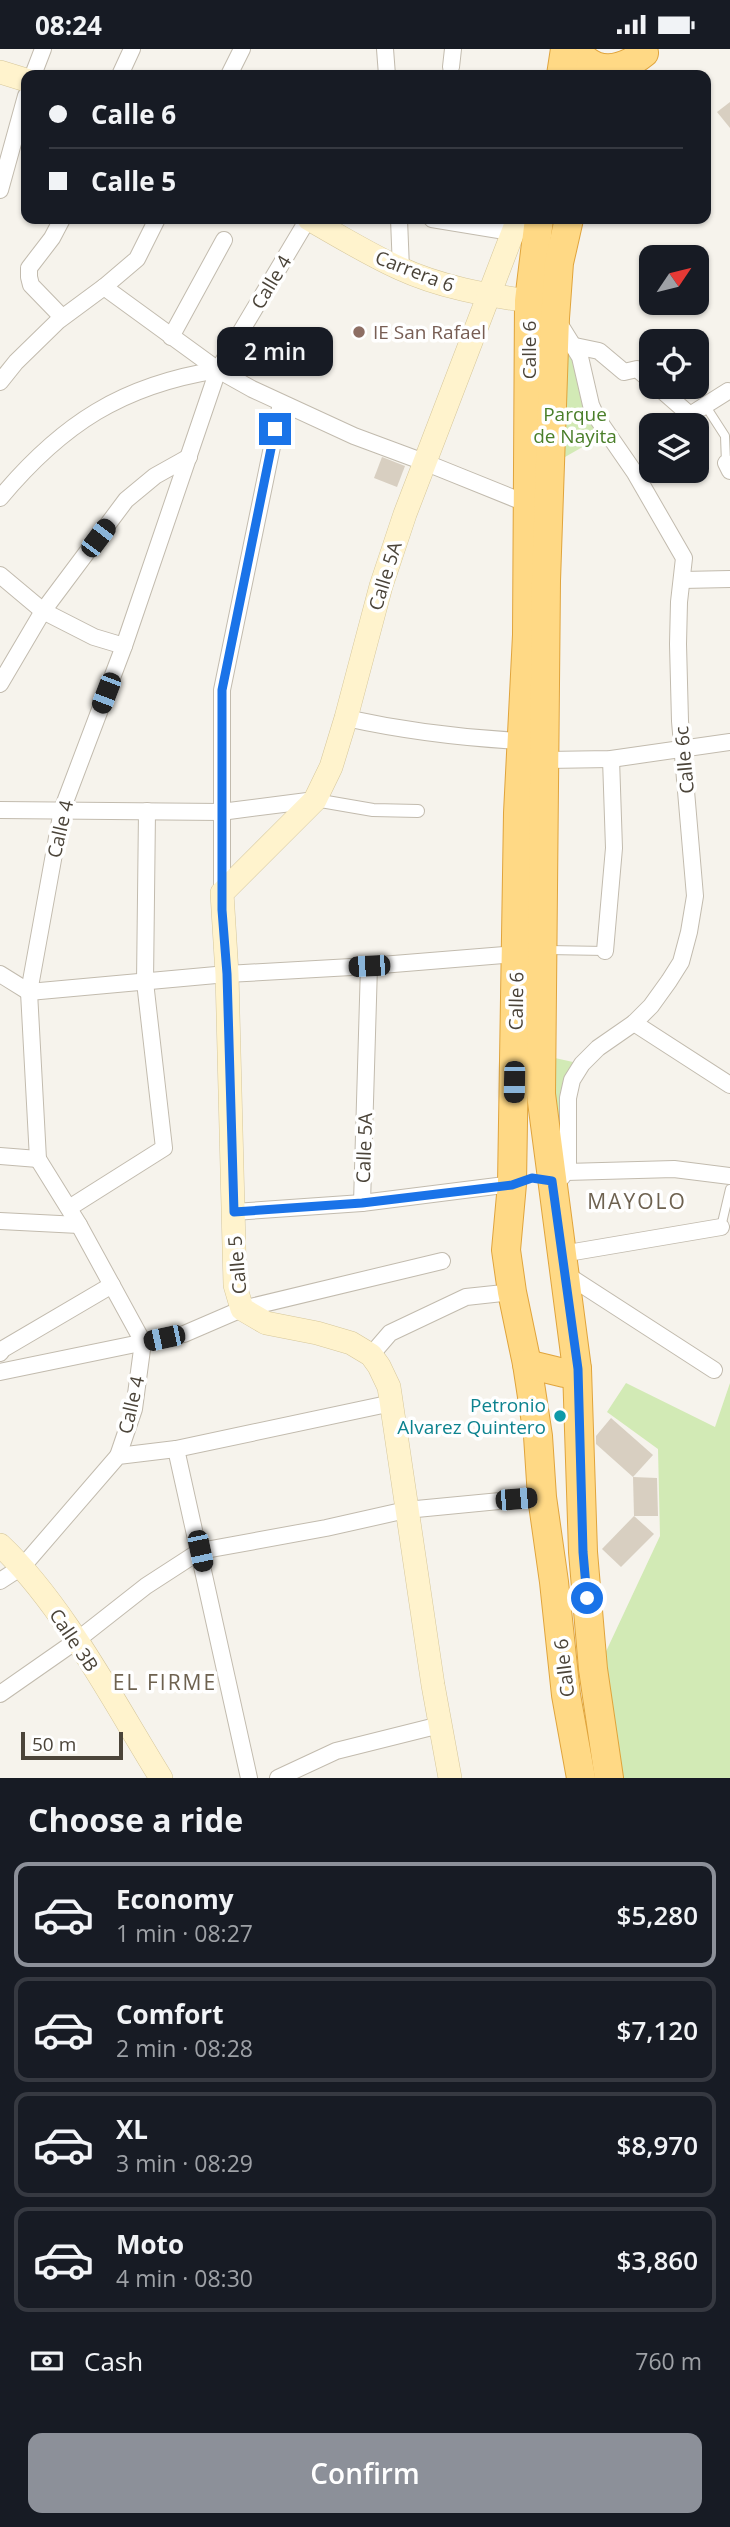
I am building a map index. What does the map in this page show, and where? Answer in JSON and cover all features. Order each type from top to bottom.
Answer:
[{"type":"highway","points":[[562,70],[565,49]]},
{"type":"highway","points":[[576,49],[596,66],[613,69],[640,59]]},
{"type":"highway","name":"Calle 6","points":[[538,224],[529,301],[527,635],[521,741],[529,952],[541,1094],[559,1177],[563,1263],[578,1369],[583,1552],[593,1669],[609,1778]]},
{"type":"highway","name":"Calle 6","points":[[568,224],[559,263],[555,318],[547,581],[546,760],[506,1250],[538,1436],[542,1497],[566,1695],[580,1778]]},
{"type":"highway","points":[[512,1185],[532,1178],[559,1177]]},
{"type":"highway","points":[[527,1364],[564,1373],[578,1369]]},
{"type":"main road","points":[[0,72],[21,78]]},
{"type":"main road","name":"Carrera 6","points":[[318,224],[401,269],[434,282],[487,296],[529,301]]},
{"type":"main road","name":"Calle 5A","points":[[222,893],[315,800],[331,767],[381,586],[424,461],[514,225]]},
{"type":"main road","name":"Calle 5","points":[[222,893],[227,974],[235,1285],[242,1309],[266,1323],[351,1343],[371,1355]]},
{"type":"main road","points":[[371,1355],[389,1387],[406,1510],[450,1778]]},
{"type":"main road","name":"Calle 3B","points":[[0,1545],[23,1566],[76,1641],[162,1778]]},
{"type":"street","points":[[35,70],[43,49]]},
{"type":"street","points":[[122,70],[132,49]]},
{"type":"street","points":[[232,70],[242,49]]},
{"type":"street","points":[[385,49],[387,70]]},
{"type":"street","points":[[451,67],[453,49]]},
{"type":"street","points":[[0,190],[21,114]]},
{"type":"street","points":[[59,224],[29,268],[29,277],[31,285],[62,317]]},
{"type":"street","points":[[0,382],[16,362],[62,317],[137,259],[154,224]]},
{"type":"street","name":"Calle 4","points":[[118,1456],[134,1409],[143,1342],[79,1225],[38,1159],[29,992],[62,810],[124,646],[218,370],[306,224]]},
{"type":"street","points":[[399,224],[401,269]]},
{"type":"street","points":[[171,337],[224,240]]},
{"type":"street","points":[[104,287],[218,370],[281,403],[354,436],[424,461],[528,505]]},
{"type":"street","name":"Calle 6c","points":[[555,318],[580,357],[591,405],[597,418],[635,473],[684,558],[678,644],[683,750],[695,897],[690,932],[681,963],[651,1006],[634,1023],[598,1048],[582,1064],[572,1080],[568,1098],[568,1168],[559,1177]]},
{"type":"street","points":[[575,346],[599,351],[624,372],[639,371]]},
{"type":"street","points":[[0,498],[30,462],[53,441],[87,417],[138,391],[186,376],[218,370]]},
{"type":"street","points":[[671,399],[690,415],[728,391]]},
{"type":"street","name":"Calle 5","points":[[222,893],[222,690],[281,403]]},
{"type":"street","points":[[0,684],[43,611],[126,500],[155,476],[189,457]]},
{"type":"street","points":[[0,575],[43,611],[94,637],[124,646]]},
{"type":"street","points":[[682,580],[730,579]]},
{"type":"street","points":[[346,718],[459,738],[521,741]]},
{"type":"street","points":[[546,760],[611,759],[730,743]]},
{"type":"street","points":[[605,951],[614,848],[611,759]]},
{"type":"street","points":[[0,810],[221,812],[315,800],[373,810],[418,811]]},
{"type":"street","points":[[69,1208],[164,1149],[145,982],[147,811]]},
{"type":"street","points":[[0,974],[29,992],[227,974],[369,966],[529,952]]},
{"type":"street","name":"Calle 5A","points":[[362,1203],[369,966]]},
{"type":"street","points":[[634,1023],[730,1085]]},
{"type":"street","points":[[0,1156],[38,1159]]},
{"type":"street","points":[[559,1177],[674,1169],[730,1176]]},
{"type":"street","points":[[234,1212],[362,1203],[512,1185]]},
{"type":"street","points":[[0,1221],[79,1225]]},
{"type":"street","points":[[563,1263],[721,1227]]},
{"type":"street","points":[[0,1372],[184,1333],[242,1309],[442,1261]]},
{"type":"street","points":[[563,1263],[714,1370]]},
{"type":"street","points":[[0,1353],[112,1285]]},
{"type":"street","points":[[371,1355],[390,1333],[466,1297],[512,1292]]},
{"type":"street","points":[[0,1581],[23,1566],[118,1456],[176,1449],[391,1403]]},
{"type":"street","points":[[176,1449],[249,1778]]},
{"type":"street","points":[[0,1693],[76,1641],[146,1586],[200,1551],[406,1510],[542,1497]]},
{"type":"street","points":[[278,1778],[336,1751],[440,1724]]},
{"type":"lane","points":[[705,405],[725,436],[728,467]]},
{"type":"lane","points":[[529,952],[605,951]]},
{"type":"lane","points":[[721,1227],[730,1189]]},
{"type":"green space","name":"Parque de Nayita","points":[[555,318],[607,433],[565,457],[551,469]]},
{"type":"green space","points":[[548,1051],[555,1058],[582,1064],[572,1080],[566,1172]]},
{"type":"green space","points":[[626,1383],[715,1427],[730,1383],[730,1778],[609,1778],[602,1660],[660,1536],[658,1449],[607,1412]]},
{"type":"building","points":[[730,102],[730,128],[717,112]]},
{"type":"building","points":[[382,457],[405,466],[397,487],[374,478]]},
{"type":"building","points":[[611,1418],[653,1455],[633,1477],[596,1444],[596,1436]]},
{"type":"building","points":[[633,1477],[657,1478],[658,1516],[634,1516]]},
{"type":"building","points":[[634,1516],[654,1534],[621,1567],[602,1549]]},
{"type":"place","name":"IE San Rafael","points":[[359,332]]},
{"type":"place","name":"Petronio Alvarez Quintero","points":[[560,1416]]},
{"type":"district","name":"MAYOLO","points":[[637,1202]]},
{"type":"district","name":"EL FIRME","points":[[165,1683]]},
{"type":"route","points":[[275,429],[222,690],[222,910],[227,974],[234,1212],[362,1203],[512,1185],[532,1178],[552,1181],[578,1369],[583,1552],[587,1598]]}]
